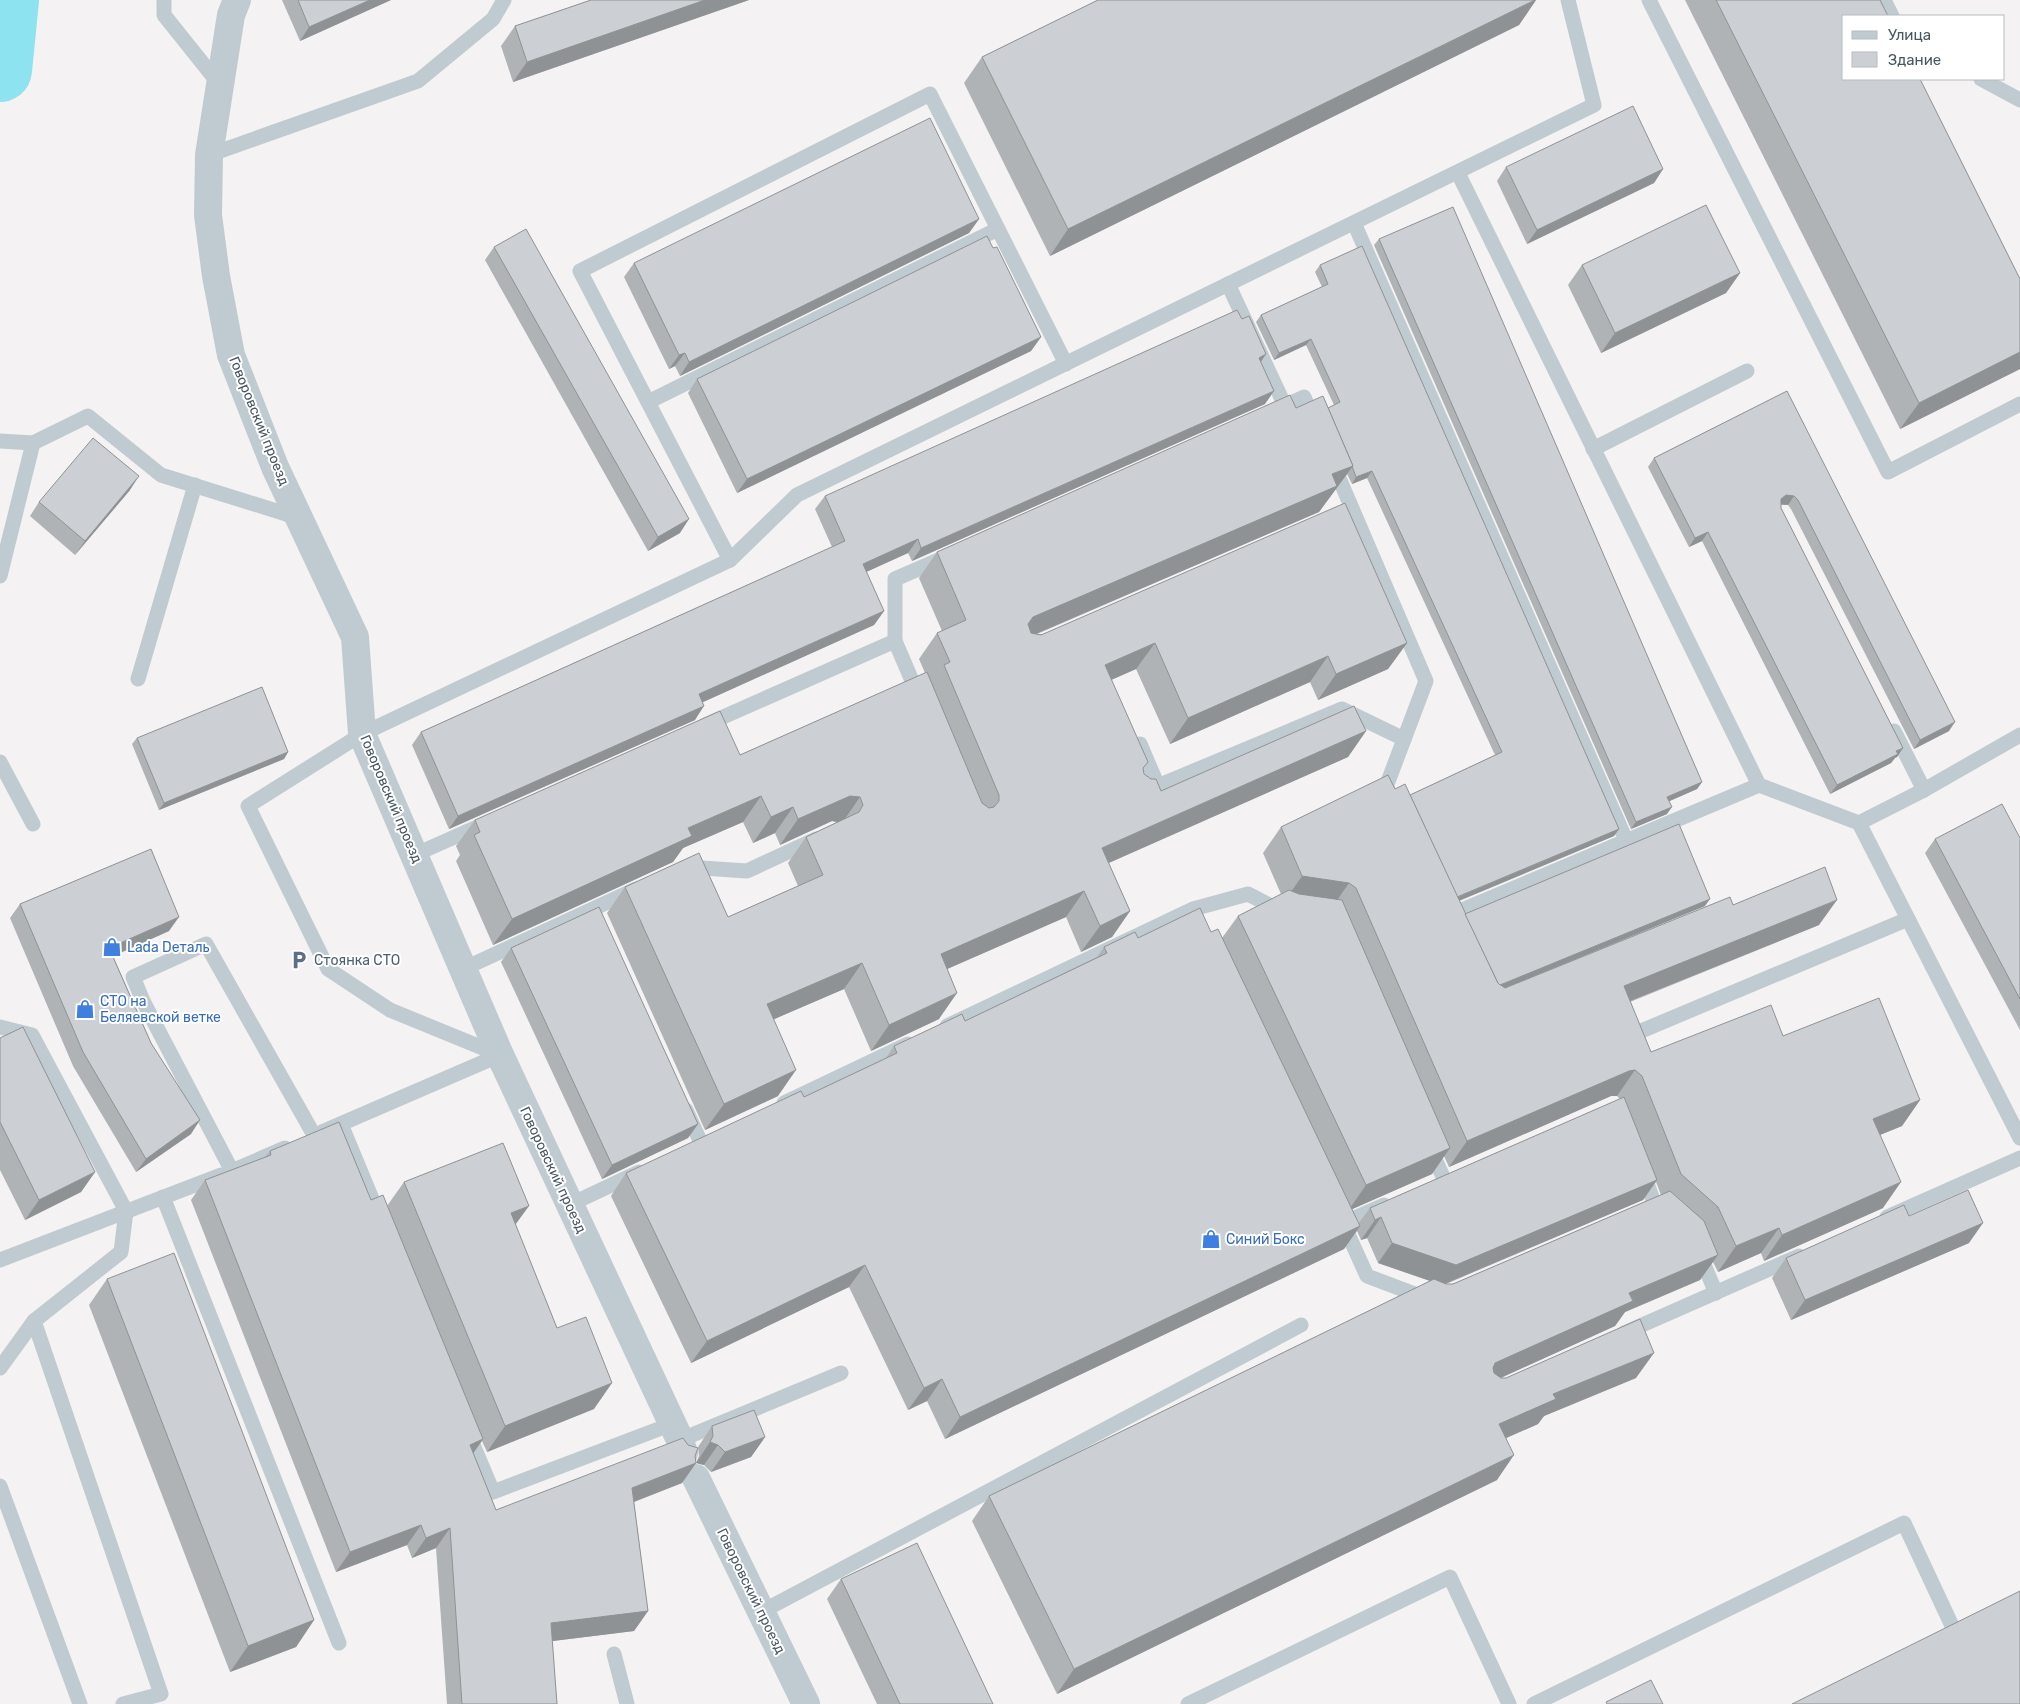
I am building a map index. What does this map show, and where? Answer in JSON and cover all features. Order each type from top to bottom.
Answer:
[{"type":"street","name":"Говоровский проезд","points":[[237,0],[231,15],[209,155],[208,215],[216,276],[231,355],[275,467],[355,637],[362,734],[500,1056],[678,1439]]},
{"type":"street","name":"Говоровский проезд","points":[[696,1478],[806,1704]]},
{"type":"lane","points":[[164,0],[164,15],[220,85]]},
{"type":"lane","points":[[209,155],[418,81],[493,19],[504,0]]},
{"type":"lane","points":[[500,1056],[390,1010],[328,969],[248,806],[362,734],[730,560],[796,495],[1594,105],[1568,0]]},
{"type":"lane","points":[[1649,0],[1888,472],[2020,404]]},
{"type":"lane","points":[[1884,0],[1892,15]]},
{"type":"lane","points":[[1983,80],[2020,100]]},
{"type":"lane","points":[[730,560],[580,271],[930,94],[1066,364]]},
{"type":"lane","points":[[1458,173],[1759,785],[1859,823],[2020,1138]]},
{"type":"lane","points":[[1354,223],[1626,840]]},
{"type":"lane","points":[[648,402],[998,229]]},
{"type":"lane","points":[[1228,284],[1285,406]]},
{"type":"lane","points":[[1593,449],[1747,371]]},
{"type":"lane","points":[[1261,416],[1304,397],[1426,681],[1386,787],[1398,813]]},
{"type":"lane","points":[[0,441],[33,443],[88,416],[162,475],[299,518]]},
{"type":"lane","points":[[0,576],[33,443]]},
{"type":"lane","points":[[138,679],[195,485]]},
{"type":"lane","points":[[1334,516],[1352,508]]},
{"type":"lane","points":[[926,715],[895,641],[895,579],[958,551]]},
{"type":"lane","points":[[695,730],[895,641]]},
{"type":"lane","points":[[1134,796],[1342,709],[1404,739]]},
{"type":"lane","points":[[1889,721],[1924,790]]},
{"type":"lane","points":[[1134,733],[1158,786]]},
{"type":"lane","points":[[1859,823],[1924,790],[2020,735]]},
{"type":"lane","points":[[0,762],[33,824]]},
{"type":"lane","points":[[1448,916],[1759,785]]},
{"type":"lane","points":[[414,855],[496,819]]},
{"type":"lane","points":[[675,871],[684,867],[747,871],[827,834]]},
{"type":"lane","points":[[462,969],[596,913],[648,883]]},
{"type":"lane","points":[[772,1109],[1193,909],[1248,894],[1282,911],[1301,914]]},
{"type":"lane","points":[[1439,899],[1456,934]]},
{"type":"lane","points":[[1193,909],[1201,926]]},
{"type":"lane","points":[[1634,1034],[1908,919]]},
{"type":"lane","points":[[232,1171],[143,1001],[133,977],[206,944],[305,1139]]},
{"type":"lane","points":[[0,1028],[32,1035],[126,1211],[121,1252],[34,1321],[0,1368]]},
{"type":"lane","points":[[0,1260],[232,1171],[500,1056]]},
{"type":"lane","points":[[680,1098],[705,1141],[683,1151]]},
{"type":"lane","points":[[341,1124],[386,1234]]},
{"type":"lane","points":[[1423,1131],[1444,1179]]},
{"type":"lane","points":[[1877,1222],[2020,1158]]},
{"type":"lane","points":[[1637,1159],[1655,1205],[1673,1223]]},
{"type":"lane","points":[[569,1205],[648,1168]]},
{"type":"lane","points":[[1427,1186],[1462,1171]]},
{"type":"lane","points":[[163,1197],[339,1643]]},
{"type":"lane","points":[[1342,1223],[1393,1201]]},
{"type":"lane","points":[[1334,1205],[1367,1276],[1432,1300],[1440,1296]]},
{"type":"lane","points":[[1638,1212],[1655,1205]]},
{"type":"lane","points":[[1694,1240],[1716,1293]]},
{"type":"lane","points":[[1609,1340],[1814,1249]]},
{"type":"lane","points":[[34,1321],[161,1694],[123,1704]]},
{"type":"lane","points":[[761,1612],[1301,1325]]},
{"type":"lane","points":[[462,1419],[493,1492],[678,1439],[841,1372]]},
{"type":"lane","points":[[0,1486],[80,1704]]},
{"type":"lane","points":[[1534,1704],[1904,1523],[1953,1628]]},
{"type":"lane","points":[[1188,1704],[1450,1578],[1509,1704]]},
{"type":"lane","points":[[614,1654],[627,1704]]},
{"type":"building","points":[[298,0],[370,0],[309,27]]},
{"type":"building","points":[[591,0],[705,0],[527,62],[515,26]]},
{"type":"building","points":[[1098,0],[1535,0],[1068,229],[982,57]]},
{"type":"building","points":[[1716,0],[1880,0],[1888,15],[1842,15],[1842,80],[1920,80],[2020,279],[2020,352],[1919,403]]},
{"type":"building","points":[[1633,106],[1663,169],[1537,230],[1506,167]]},
{"type":"building","points":[[930,118],[979,219],[689,362],[685,353],[679,355],[634,263]]},
{"type":"building","points":[[1706,205],[1740,273],[1615,333],[1582,265]]},
{"type":"building","points":[[1453,207],[1702,782],[1667,797],[1672,807],[1636,822],[1379,239]]},
{"type":"building","points":[[526,229],[689,519],[658,537],[494,247]]},
{"type":"building","points":[[987,236],[993,248],[997,247],[1041,337],[747,479],[697,379]]},
{"type":"building","points":[[1362,246],[1619,829],[1457,897],[1410,795],[1502,752],[1372,471],[1356,477],[1328,408],[1340,402],[1311,339],[1279,353],[1261,315],[1328,284],[1320,265]]},
{"type":"building","points":[[1237,310],[1242,319],[1249,316],[1266,354],[1259,358],[1274,391],[921,548],[918,539],[863,564],[884,611],[699,694],[704,706],[458,816],[421,732],[845,541],[825,496]]},
{"type":"building","points":[[1787,391],[1955,722],[1920,740],[1798,500],[1794,496],[1786,495],[1781,499],[1781,508],[1903,748],[1896,751],[1898,754],[1837,785],[1708,532],[1695,538],[1654,458]]},
{"type":"building","points":[[1290,395],[1296,408],[1323,396],[1353,466],[1332,474],[1337,486],[1033,617],[1028,624],[1031,633],[1041,635],[1345,503],[1407,643],[1336,674],[1328,656],[1188,718],[1155,643],[1105,665],[1148,762],[1143,768],[1144,774],[1151,779],[1156,779],[1161,791],[1354,706],[1366,731],[1102,848],[1130,911],[1100,926],[1084,891],[941,954],[957,993],[889,1025],[862,963],[767,1004],[796,1070],[724,1104],[625,887],[699,853],[728,917],[823,875],[806,837],[859,812],[863,805],[860,797],[850,796],[798,819],[793,807],[771,817],[761,796],[688,828],[692,836],[512,919],[474,835],[480,832],[475,820],[720,711],[740,755],[927,672],[982,803],[989,808],[994,807],[999,801],[999,795],[944,665],[950,662],[937,633],[966,620],[937,552]]},
{"type":"building","points":[[93,438],[139,476],[85,541],[39,502]]},
{"type":"building","points":[[262,687],[288,752],[164,803],[137,738]]},
{"type":"building","points":[[1388,775],[1395,789],[1405,784],[1498,983],[1505,988],[1730,897],[1733,905],[1825,867],[1837,900],[1624,986],[1651,1052],[1771,1005],[1783,1036],[1879,998],[1920,1100],[1873,1119],[1901,1182],[1782,1235],[1779,1228],[1736,1246],[1718,1207],[1681,1174],[1642,1076],[1635,1070],[1467,1141],[1356,888],[1349,883],[1302,876],[1281,827]]},
{"type":"building","points":[[2002,804],[2020,838],[2020,999],[1935,839]]},
{"type":"building","points":[[1679,824],[1710,899],[1500,985],[1498,983],[1465,914]]},
{"type":"building","name":"СТО на Беляевской ветке","points":[[151,849],[179,917],[109,948],[151,1043],[200,1120],[146,1159],[83,1052],[20,904]]},
{"type":"building","points":[[1289,890],[1299,894],[1342,900],[1450,1148],[1366,1185],[1238,916]]},
{"type":"building","points":[[599,907],[698,1124],[612,1165],[511,948]]},
{"type":"building","points":[[1200,908],[1211,932],[1218,929],[1360,1226],[960,1417],[942,1379],[924,1388],[865,1265],[707,1341],[626,1173],[801,1091],[804,1097],[897,1053],[894,1046],[962,1014],[965,1021],[1107,953],[1104,947],[1135,932],[1138,938]]},
{"type":"building","points":[[23,1027],[95,1172],[39,1200],[0,1122],[0,1038]]},
{"type":"building","points":[[1624,1097],[1657,1180],[1456,1265],[1392,1243],[1381,1217],[1375,1220],[1370,1208]]},
{"type":"building","points":[[339,1122],[371,1200],[383,1195],[483,1439],[470,1445],[496,1510],[683,1438],[688,1445],[698,1448],[695,1456],[696,1463],[632,1488],[648,1611],[551,1623],[557,1704],[462,1704],[450,1528],[426,1538],[421,1525],[350,1552],[205,1180],[271,1155],[270,1151]]},
{"type":"building","points":[[503,1143],[529,1206],[511,1213],[557,1328],[586,1317],[612,1383],[505,1426],[404,1182]]},
{"type":"building","points":[[1968,1190],[1983,1223],[1805,1300],[1786,1258],[1904,1205],[1909,1216]]},
{"type":"building","points":[[1670,1191],[1704,1221],[1718,1255],[1629,1293],[1633,1301],[1495,1363],[1493,1368],[1494,1373],[1501,1378],[1506,1378],[1640,1319],[1654,1353],[1553,1394],[1556,1399],[1499,1424],[1514,1455],[1074,1669],[989,1496],[1434,1279],[1446,1284],[1453,1284]]},
{"type":"building","points":[[174,1253],[314,1620],[248,1646],[107,1279]]},
{"type":"building","points":[[754,1410],[765,1437],[725,1452],[718,1445],[710,1442],[713,1436],[712,1426]]},
{"type":"building","points":[[917,1543],[993,1704],[900,1704],[841,1579]]},
{"type":"building","points":[[2020,1591],[2020,1704],[1792,1704]]},
{"type":"building","points":[[1651,1680],[1663,1704],[1607,1704],[1606,1702]]},
{"type":"waterway","points":[[0,70],[7,0]]},
{"type":"place","name":"Lada Dеталь","points":[[112,947]]},
{"type":"place","name":"Стоянка СТО","points":[[299,960]]},
{"type":"place","name":"СТО на Беляевской ветке","points":[[85,1009]]},
{"type":"place","name":"Синий Бокс","points":[[1211,1239]]}]
